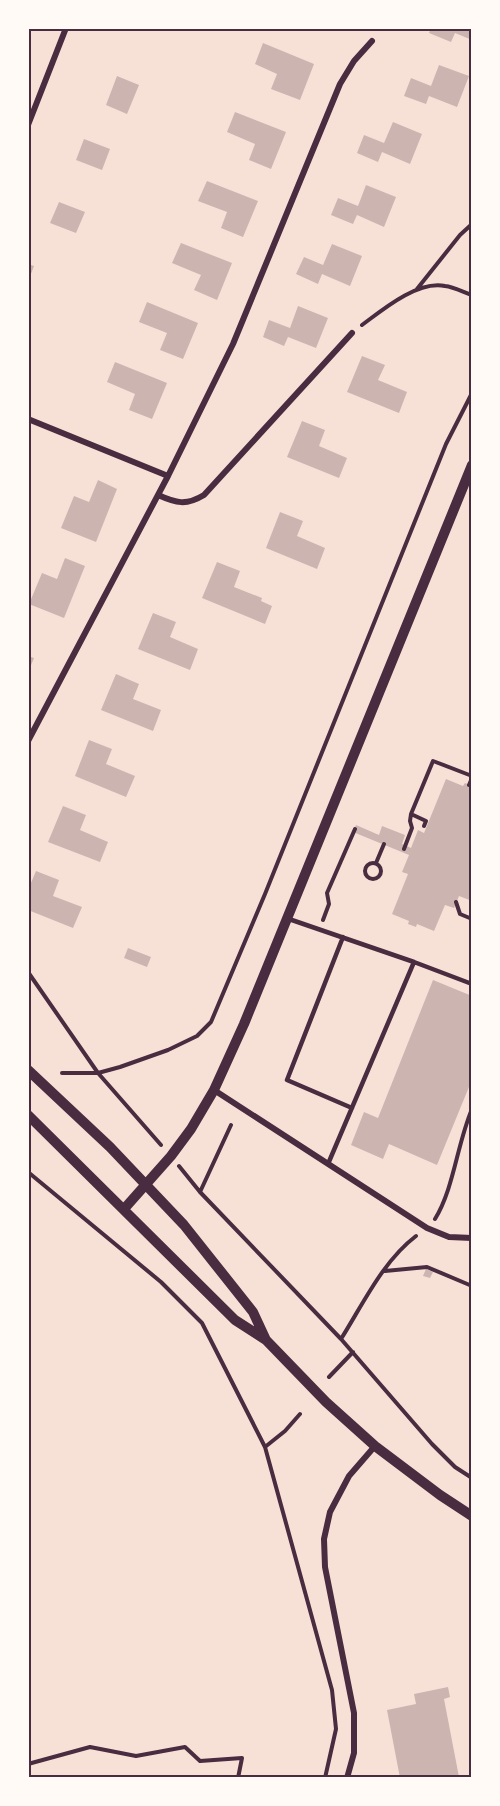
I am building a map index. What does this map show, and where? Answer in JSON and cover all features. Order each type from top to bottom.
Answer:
[{"type":"street","points":[[28,125],[66,28]]},
{"type":"street","points":[[28,741],[168,476],[233,344],[340,84],[354,61],[372,41]]},
{"type":"street","points":[[158,495],[184,504],[204,495],[352,333]]},
{"type":"street","points":[[28,419],[168,476]]},
{"type":"street","points":[[124,1209],[179,1146],[214,1090],[244,1024],[471,465]]},
{"type":"street","points":[[28,1070],[146,1184],[184,1225],[253,1312],[267,1340]]},
{"type":"street","points":[[214,1090],[427,1228],[449,1237],[471,1238]]},
{"type":"street","points":[[28,1115],[235,1320],[267,1340],[326,1402],[375,1446],[440,1496],[471,1516]]},
{"type":"street","points":[[347,1778],[354,1753],[354,1713],[325,1567],[324,1539],[330,1512],[350,1476],[375,1446]]},
{"type":"lane","points":[[286,918],[471,984]]},
{"type":"lane","points":[[343,937],[288,1080],[352,1108]]},
{"type":"lane","points":[[328,1164],[414,962]]},
{"type":"path","points":[[417,290],[471,224]]},
{"type":"path","points":[[352,333],[393,303],[417,290],[443,285],[471,295]]},
{"type":"path","points":[[62,1073],[99,1073],[168,1050],[197,1036],[211,1022],[446,444],[471,393]]},
{"type":"path","points":[[456,424],[463,428]]},
{"type":"path","points":[[404,849],[411,833],[411,814],[433,761],[471,777],[469,785]]},
{"type":"path","points":[[411,814],[426,821],[424,827]]},
{"type":"path","points":[[319,929],[329,903],[327,893],[355,829]]},
{"type":"path","points":[[411,833],[416,835]]},
{"type":"path","points":[[376,864],[384,844]]},
{"type":"path","points":[[369,864],[376,864],[381,873],[378,878],[370,879],[366,876],[366,868],[369,864]]},
{"type":"path","points":[[456,902],[460,914],[471,919]]},
{"type":"path","points":[[200,1192],[231,1125]]},
{"type":"path","points":[[28,1172],[161,1282],[196,1316],[202,1323],[265,1447],[332,1690],[336,1729],[325,1778]]},
{"type":"path","points":[[384,1270],[427,1267],[471,1286]]},
{"type":"path","points":[[329,1377],[353,1352],[432,1444],[455,1467],[471,1478]]},
{"type":"path","points":[[265,1447],[285,1431],[300,1414]]},
{"type":"path","points":[[28,1764],[90,1747],[136,1755],[185,1747],[200,1761],[242,1758],[238,1778]]},
{"type":"building","points":[[431,28],[472,28],[472,40],[455,33],[451,42],[429,33]]},
{"type":"building","points":[[263,43],[314,64],[300,100],[271,89],[277,74],[255,64]]},
{"type":"building","points":[[439,65],[469,76],[457,107],[429,96],[426,104],[404,96],[411,78],[431,86]]},
{"type":"building","points":[[117,76],[139,85],[127,114],[106,105]]},
{"type":"building","points":[[235,112],[286,132],[271,169],[249,160],[255,144],[227,132]]},
{"type":"building","points":[[393,122],[422,134],[410,164],[382,152],[378,162],[357,153],[364,135],[384,143]]},
{"type":"building","points":[[84,139],[110,149],[102,170],[76,160]]},
{"type":"building","points":[[207,181],[258,201],[243,237],[221,228],[227,212],[198,201]]},
{"type":"building","points":[[366,185],[396,197],[384,227],[357,215],[353,224],[331,215],[338,198],[358,206]]},
{"type":"building","points":[[59,202],[85,212],[76,233],[50,223]]},
{"type":"building","points":[[181,243],[232,263],[217,300],[194,290],[201,275],[172,263]]},
{"type":"building","points":[[332,244],[362,256],[350,286],[322,274],[318,284],[296,274],[304,257],[323,265]]},
{"type":"building","points":[[28,264],[34,266],[29,279],[28,279]]},
{"type":"building","points":[[147,302],[198,323],[183,359],[160,350],[167,333],[139,322]]},
{"type":"building","points":[[298,306],[328,318],[316,348],[288,337],[284,346],[263,337],[269,320],[290,328]]},
{"type":"building","points":[[362,356],[385,365],[378,380],[407,392],[399,413],[347,392]]},
{"type":"building","points":[[115,362],[167,383],[152,419],[129,410],[135,394],[107,382]]},
{"type":"building","points":[[302,421],[325,430],[319,446],[347,458],[339,478],[287,457]]},
{"type":"building","points":[[98,480],[117,489],[96,542],[61,528],[74,496],[89,502]]},
{"type":"building","points":[[280,512],[303,521],[297,536],[325,548],[317,569],[266,548]]},
{"type":"building","points":[[65,558],[85,566],[64,618],[29,604],[42,573],[57,579]]},
{"type":"building","points":[[217,562],[240,571],[234,587],[262,598],[261,601],[272,606],[265,624],[202,598]]},
{"type":"building","points":[[153,613],[176,622],[170,637],[198,649],[190,670],[138,649]]},
{"type":"building","points":[[28,656],[34,658],[29,670],[28,670]]},
{"type":"building","points":[[116,674],[139,684],[133,699],[161,710],[153,731],[101,710]]},
{"type":"building","points":[[89,740],[112,749],[106,764],[135,776],[126,797],[75,776]]},
{"type":"building","points":[[446,779],[463,786],[465,783],[472,786],[472,901],[459,896],[454,908],[445,905],[434,931],[417,924],[416,927],[408,924],[409,921],[392,914],[408,874],[402,872],[409,855],[353,832],[356,825],[379,835],[382,826],[405,835],[402,844],[411,848],[418,830],[424,833]]},
{"type":"building","points":[[63,806],[86,815],[80,830],[108,842],[100,862],[48,842]]},
{"type":"building","points":[[36,871],[59,880],[53,896],[82,907],[73,928],[28,910],[28,890]]},
{"type":"building","points":[[128,948],[151,957],[147,967],[124,958]]},
{"type":"building","points":[[433,980],[472,996],[471,1082],[437,1165],[389,1144],[383,1159],[351,1145],[364,1112],[378,1118]]},
{"type":"building","points":[[426,1269],[433,1272],[430,1278],[423,1276]]},
{"type":"building","points":[[448,1687],[450,1697],[444,1699],[459,1777],[400,1778],[387,1710],[416,1704],[414,1694]]}]
